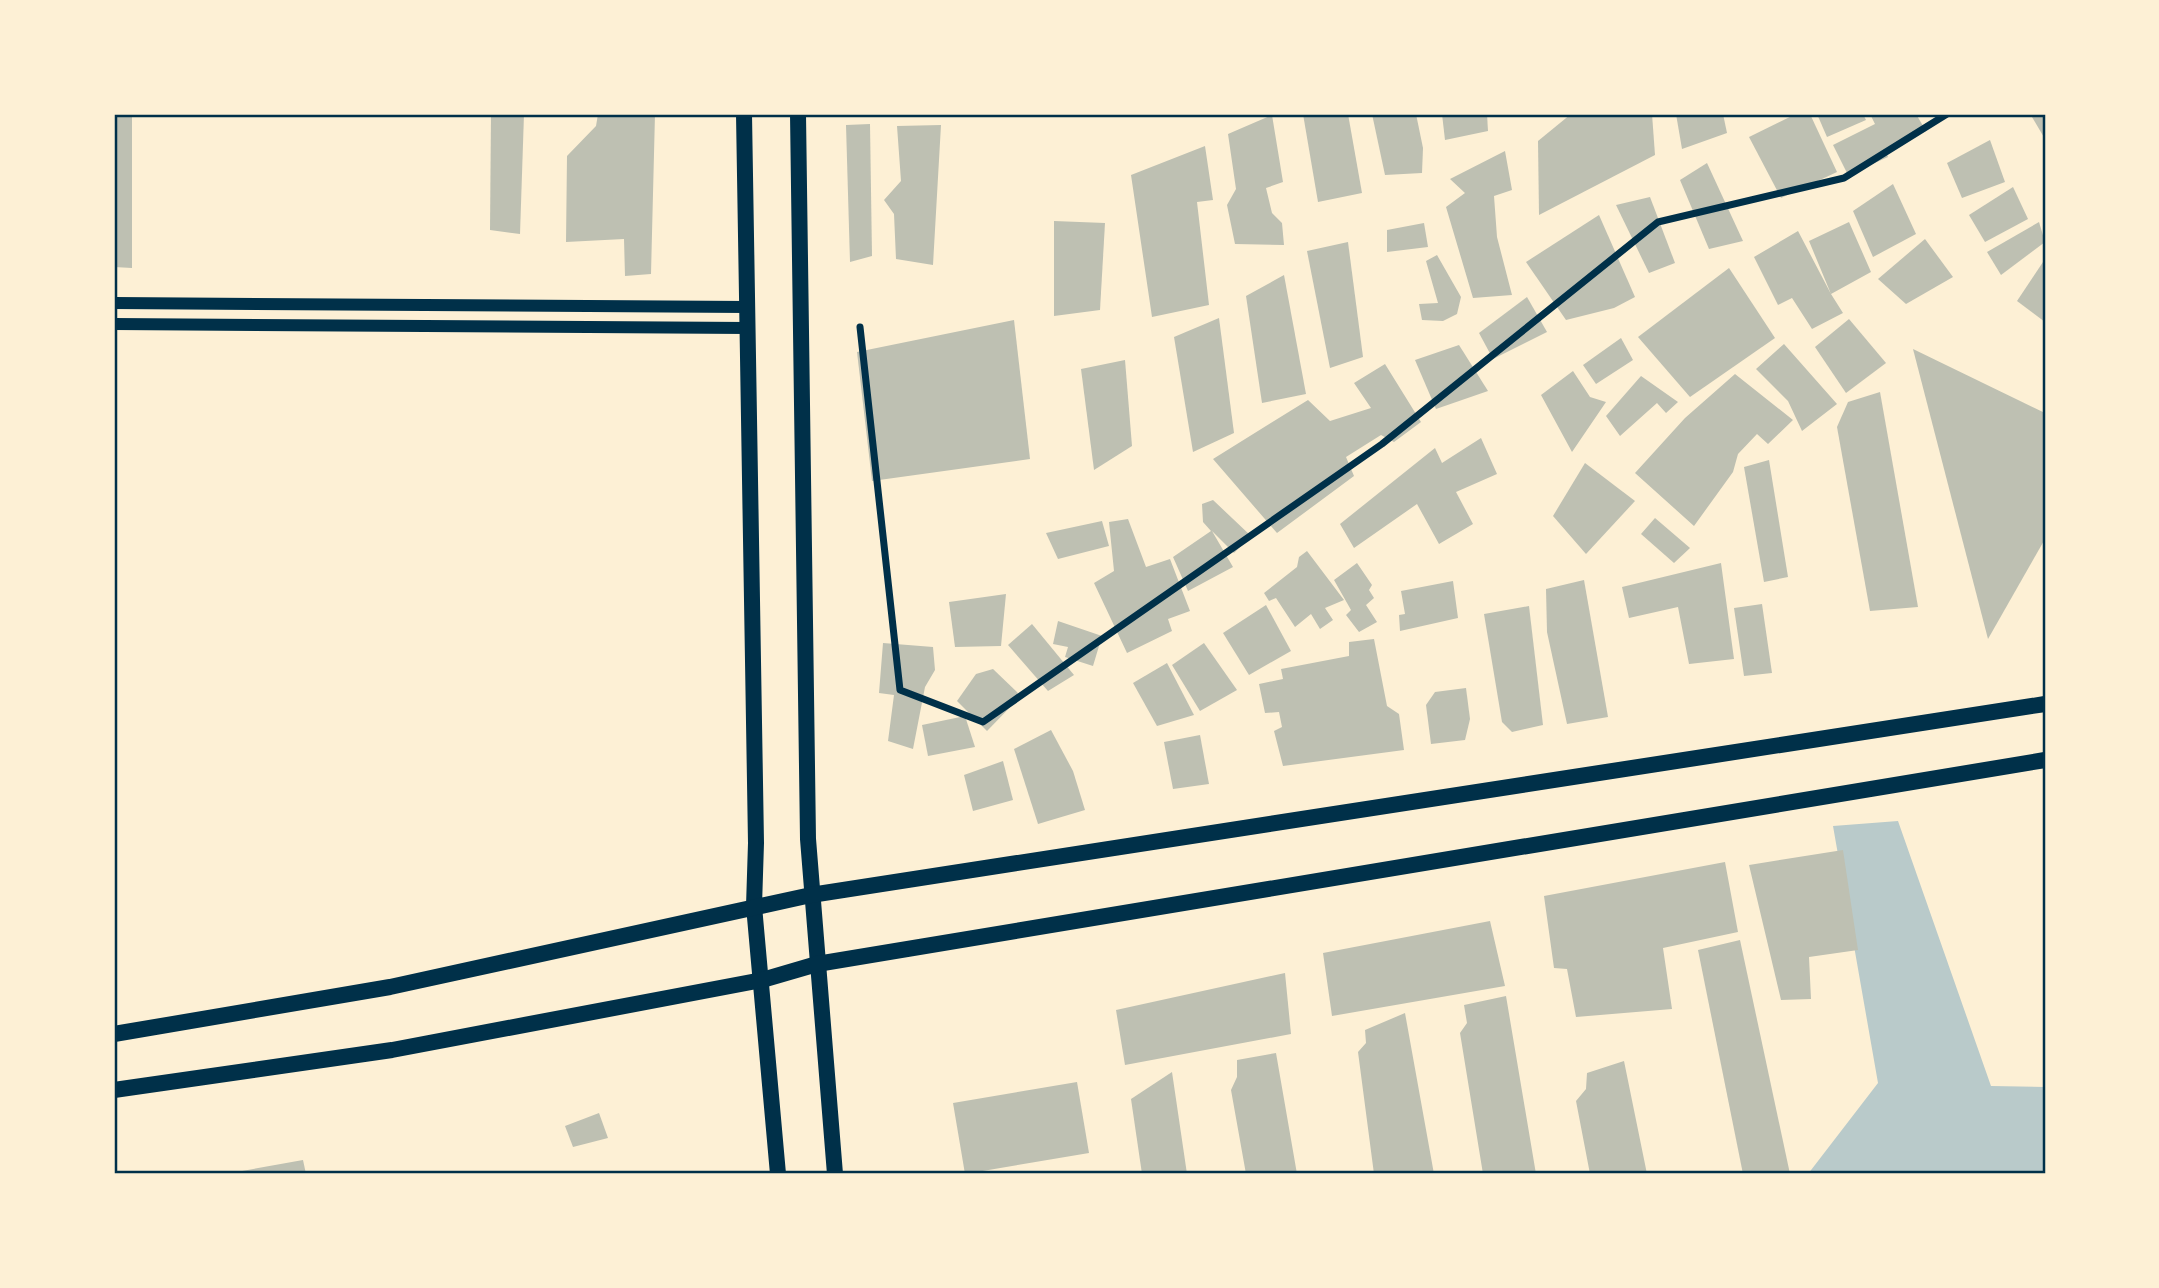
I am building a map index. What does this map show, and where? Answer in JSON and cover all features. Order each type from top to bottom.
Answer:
[{"type":"main road","points":[[744,114],[756,844],[754,906],[778,1174]]},
{"type":"main road","points":[[798,114],[808,839],[835,1174]]},
{"type":"main road","points":[[114,1034],[390,987],[811,895],[2045,704]]},
{"type":"main road","points":[[114,1090],[392,1050],[762,980],[817,964],[2045,760]]},
{"type":"street","points":[[860,327],[900,690],[983,723],[1382,444],[1658,222],[1844,178],[1947,114]]},
{"type":"street","points":[[114,303],[747,307]]},
{"type":"street","points":[[114,324],[748,328]]},
{"type":"shaded area","points":[[1898,821],[1991,1086],[2045,1087],[2045,1174],[1808,1174],[1878,1083],[1833,826]]},
{"type":"building","points":[[114,114],[132,114],[132,268],[114,267]]},
{"type":"building","points":[[491,114],[524,114],[520,234],[490,230]]},
{"type":"building","points":[[598,114],[655,114],[651,274],[625,276],[624,239],[566,242],[567,156],[596,126]]},
{"type":"building","points":[[1303,114],[1348,114],[1362,193],[1318,202]]},
{"type":"building","points":[[1372,114],[1416,114],[1423,148],[1422,173],[1385,175]]},
{"type":"building","points":[[1442,114],[1487,114],[1488,131],[1445,140]]},
{"type":"building","points":[[1571,114],[1652,114],[1655,155],[1539,215],[1538,141]]},
{"type":"building","points":[[1676,114],[1723,114],[1727,133],[1682,149]]},
{"type":"building","points":[[1796,114],[1810,114],[1837,172],[1781,198],[1749,137]]},
{"type":"building","points":[[1817,114],[1863,114],[1866,120],[1827,137]]},
{"type":"building","points":[[1870,114],[1916,114],[1926,131],[1885,149],[1888,157],[1848,175],[1833,145],[1875,124]]},
{"type":"building","points":[[2045,114],[2045,139],[2032,117]]},
{"type":"building","points":[[1272,115],[1283,182],[1266,188],[1272,213],[1282,223],[1284,245],[1235,244],[1227,205],[1236,189],[1228,134]]},
{"type":"building","points":[[870,124],[872,256],[850,262],[846,125]]},
{"type":"building","points":[[941,125],[933,265],[896,259],[894,214],[884,200],[901,181],[897,126]]},
{"type":"building","points":[[1990,140],[2005,182],[1962,198],[1947,163]]},
{"type":"building","points":[[1205,146],[1213,200],[1197,202],[1209,305],[1152,317],[1131,175]]},
{"type":"building","points":[[1505,151],[1512,190],[1494,196],[1497,237],[1512,295],[1473,298],[1446,207],[1465,193],[1450,179]]},
{"type":"building","points":[[1707,163],[1743,241],[1709,249],[1680,180]]},
{"type":"building","points":[[1893,184],[1916,234],[1873,257],[1853,211]]},
{"type":"building","points":[[2013,187],[2028,219],[1985,242],[1969,215]]},
{"type":"building","points":[[1650,197],[1675,263],[1649,273],[1616,205]]},
{"type":"building","points":[[1599,215],[1635,297],[1614,308],[1566,320],[1526,262]]},
{"type":"building","points":[[1054,221],[1105,223],[1100,310],[1054,316]]},
{"type":"building","points":[[1849,222],[1871,272],[1831,294],[1809,241]]},
{"type":"building","points":[[2039,222],[2045,242],[2001,275],[1987,252]]},
{"type":"building","points":[[1424,223],[1428,247],[1387,252],[1387,230]]},
{"type":"building","points":[[1798,231],[1843,313],[1812,329],[1792,298],[1778,305],[1754,257]]},
{"type":"building","points":[[1925,239],[1953,277],[1906,304],[1878,279]]},
{"type":"building","points":[[1348,242],[1363,357],[1330,368],[1307,251]]},
{"type":"building","points":[[1437,255],[1461,297],[1457,314],[1443,321],[1422,320],[1419,304],[1438,303],[1426,261]]},
{"type":"building","points":[[2045,259],[2045,322],[2017,301]]},
{"type":"building","points":[[1729,268],[1775,338],[1690,397],[1638,337]]},
{"type":"building","points":[[1284,275],[1306,394],[1262,403],[1246,296]]},
{"type":"building","points":[[1527,297],[1547,332],[1493,359],[1479,333]]},
{"type":"building","points":[[1219,318],[1234,433],[1193,452],[1174,337]]},
{"type":"building","points":[[1849,319],[1886,363],[1846,393],[1815,347]]},
{"type":"building","points":[[1014,320],[1030,459],[872,481],[857,352]]},
{"type":"building","points":[[1621,338],[1633,360],[1596,384],[1583,365]]},
{"type":"building","points":[[1784,344],[1837,404],[1802,431],[1788,401],[1756,369]]},
{"type":"building","points":[[1459,345],[1488,391],[1436,409],[1415,360]]},
{"type":"building","points":[[1913,349],[2045,413],[2045,539],[1988,639]]},
{"type":"building","points":[[1125,360],[1132,446],[1094,470],[1081,369]]},
{"type":"building","points":[[1385,364],[1421,422],[1394,442],[1381,435],[1346,457],[1354,476],[1277,533],[1213,459],[1308,400],[1330,421],[1371,408],[1354,383]]},
{"type":"building","points":[[1573,371],[1590,397],[1606,402],[1572,452],[1541,395]]},
{"type":"building","points":[[1735,374],[1793,420],[1768,444],[1757,434],[1738,454],[1733,472],[1694,526],[1635,473],[1685,418]]},
{"type":"building","points":[[1641,376],[1678,402],[1666,413],[1657,403],[1620,436],[1606,416]]},
{"type":"building","points":[[1880,392],[1918,607],[1870,611],[1837,427],[1848,402]]},
{"type":"building","points":[[1481,438],[1497,474],[1456,492],[1473,524],[1439,544],[1417,504],[1354,548],[1340,524],[1435,448],[1442,463]]},
{"type":"building","points":[[1769,460],[1788,577],[1764,582],[1744,467]]},
{"type":"building","points":[[1585,463],[1635,501],[1586,554],[1553,516]]},
{"type":"building","points":[[1213,500],[1251,536],[1234,553],[1212,531],[1233,567],[1188,591],[1173,557],[1211,531],[1203,522],[1202,504]]},
{"type":"building","points":[[1655,518],[1690,548],[1674,563],[1641,534]]},
{"type":"building","points":[[1128,519],[1146,567],[1170,559],[1190,611],[1168,619],[1172,631],[1127,653],[1094,583],[1114,571],[1109,522]]},
{"type":"building","points":[[1102,521],[1109,546],[1058,559],[1046,533]]},
{"type":"building","points":[[1307,551],[1344,600],[1325,608],[1333,620],[1320,629],[1311,614],[1295,627],[1276,598],[1269,601],[1264,593],[1297,567],[1299,557]]},
{"type":"building","points":[[1357,563],[1372,585],[1369,590],[1374,598],[1366,605],[1377,622],[1359,632],[1346,615],[1351,610],[1334,580]]},
{"type":"building","points":[[1721,563],[1734,659],[1689,664],[1678,607],[1629,618],[1622,587]]},
{"type":"building","points":[[1584,580],[1608,717],[1567,724],[1547,632],[1546,589]]},
{"type":"building","points":[[1453,581],[1458,618],[1400,631],[1399,615],[1405,614],[1401,591]]},
{"type":"building","points":[[1006,594],[1001,646],[955,647],[949,602]]},
{"type":"building","points":[[1762,604],[1772,673],[1744,676],[1734,608]]},
{"type":"building","points":[[1266,605],[1291,651],[1249,675],[1223,633]]},
{"type":"building","points":[[1529,606],[1543,725],[1512,732],[1502,722],[1484,614]]},
{"type":"building","points":[[1058,621],[1102,636],[1093,666],[1065,657],[1068,647],[1053,644]]},
{"type":"building","points":[[1032,624],[1074,675],[1048,691],[1008,645]]},
{"type":"building","points":[[1374,639],[1387,706],[1399,714],[1404,750],[1283,766],[1274,731],[1282,727],[1279,712],[1265,713],[1259,684],[1283,679],[1281,669],[1349,656],[1349,642]]},
{"type":"building","points":[[883,643],[933,647],[935,670],[925,687],[913,749],[888,741],[894,695],[879,693]]},
{"type":"building","points":[[1204,643],[1237,690],[1200,711],[1172,665]]},
{"type":"building","points":[[1167,663],[1194,715],[1157,726],[1133,683]]},
{"type":"building","points":[[993,669],[1021,696],[987,731],[957,701],[976,674]]},
{"type":"building","points":[[1466,688],[1470,719],[1465,740],[1431,744],[1426,705],[1435,692]]},
{"type":"building","points":[[965,716],[975,747],[928,756],[922,725]]},
{"type":"building","points":[[1051,730],[1073,771],[1085,810],[1038,824],[1014,749]]},
{"type":"building","points":[[1200,735],[1209,784],[1173,789],[1164,742]]},
{"type":"building","points":[[1003,761],[1013,800],[973,811],[964,775]]},
{"type":"building","points":[[1843,850],[1858,950],[1809,957],[1811,999],[1781,1000],[1749,865]]},
{"type":"building","points":[[1725,862],[1738,932],[1663,948],[1672,1009],[1576,1017],[1567,969],[1554,968],[1544,896]]},
{"type":"building","points":[[1490,921],[1505,986],[1332,1016],[1323,953]]},
{"type":"building","points":[[1740,940],[1790,1174],[1743,1174],[1698,950]]},
{"type":"building","points":[[1285,973],[1291,1034],[1125,1065],[1116,1010]]},
{"type":"building","points":[[1506,996],[1536,1174],[1483,1174],[1460,1033],[1467,1023],[1464,1005]]},
{"type":"building","points":[[1405,1013],[1434,1174],[1374,1174],[1358,1052],[1366,1043],[1365,1030]]},
{"type":"building","points":[[1276,1053],[1297,1174],[1246,1174],[1231,1090],[1237,1077],[1237,1060]]},
{"type":"building","points":[[1624,1061],[1647,1174],[1590,1174],[1576,1101],[1586,1089],[1587,1073]]},
{"type":"building","points":[[1172,1072],[1187,1174],[1142,1174],[1131,1099]]},
{"type":"building","points":[[1077,1082],[1089,1153],[965,1174],[953,1103]]},
{"type":"building","points":[[599,1113],[608,1138],[573,1147],[565,1126]]},
{"type":"building","points":[[303,1160],[306,1174],[231,1174],[231,1173]]}]
